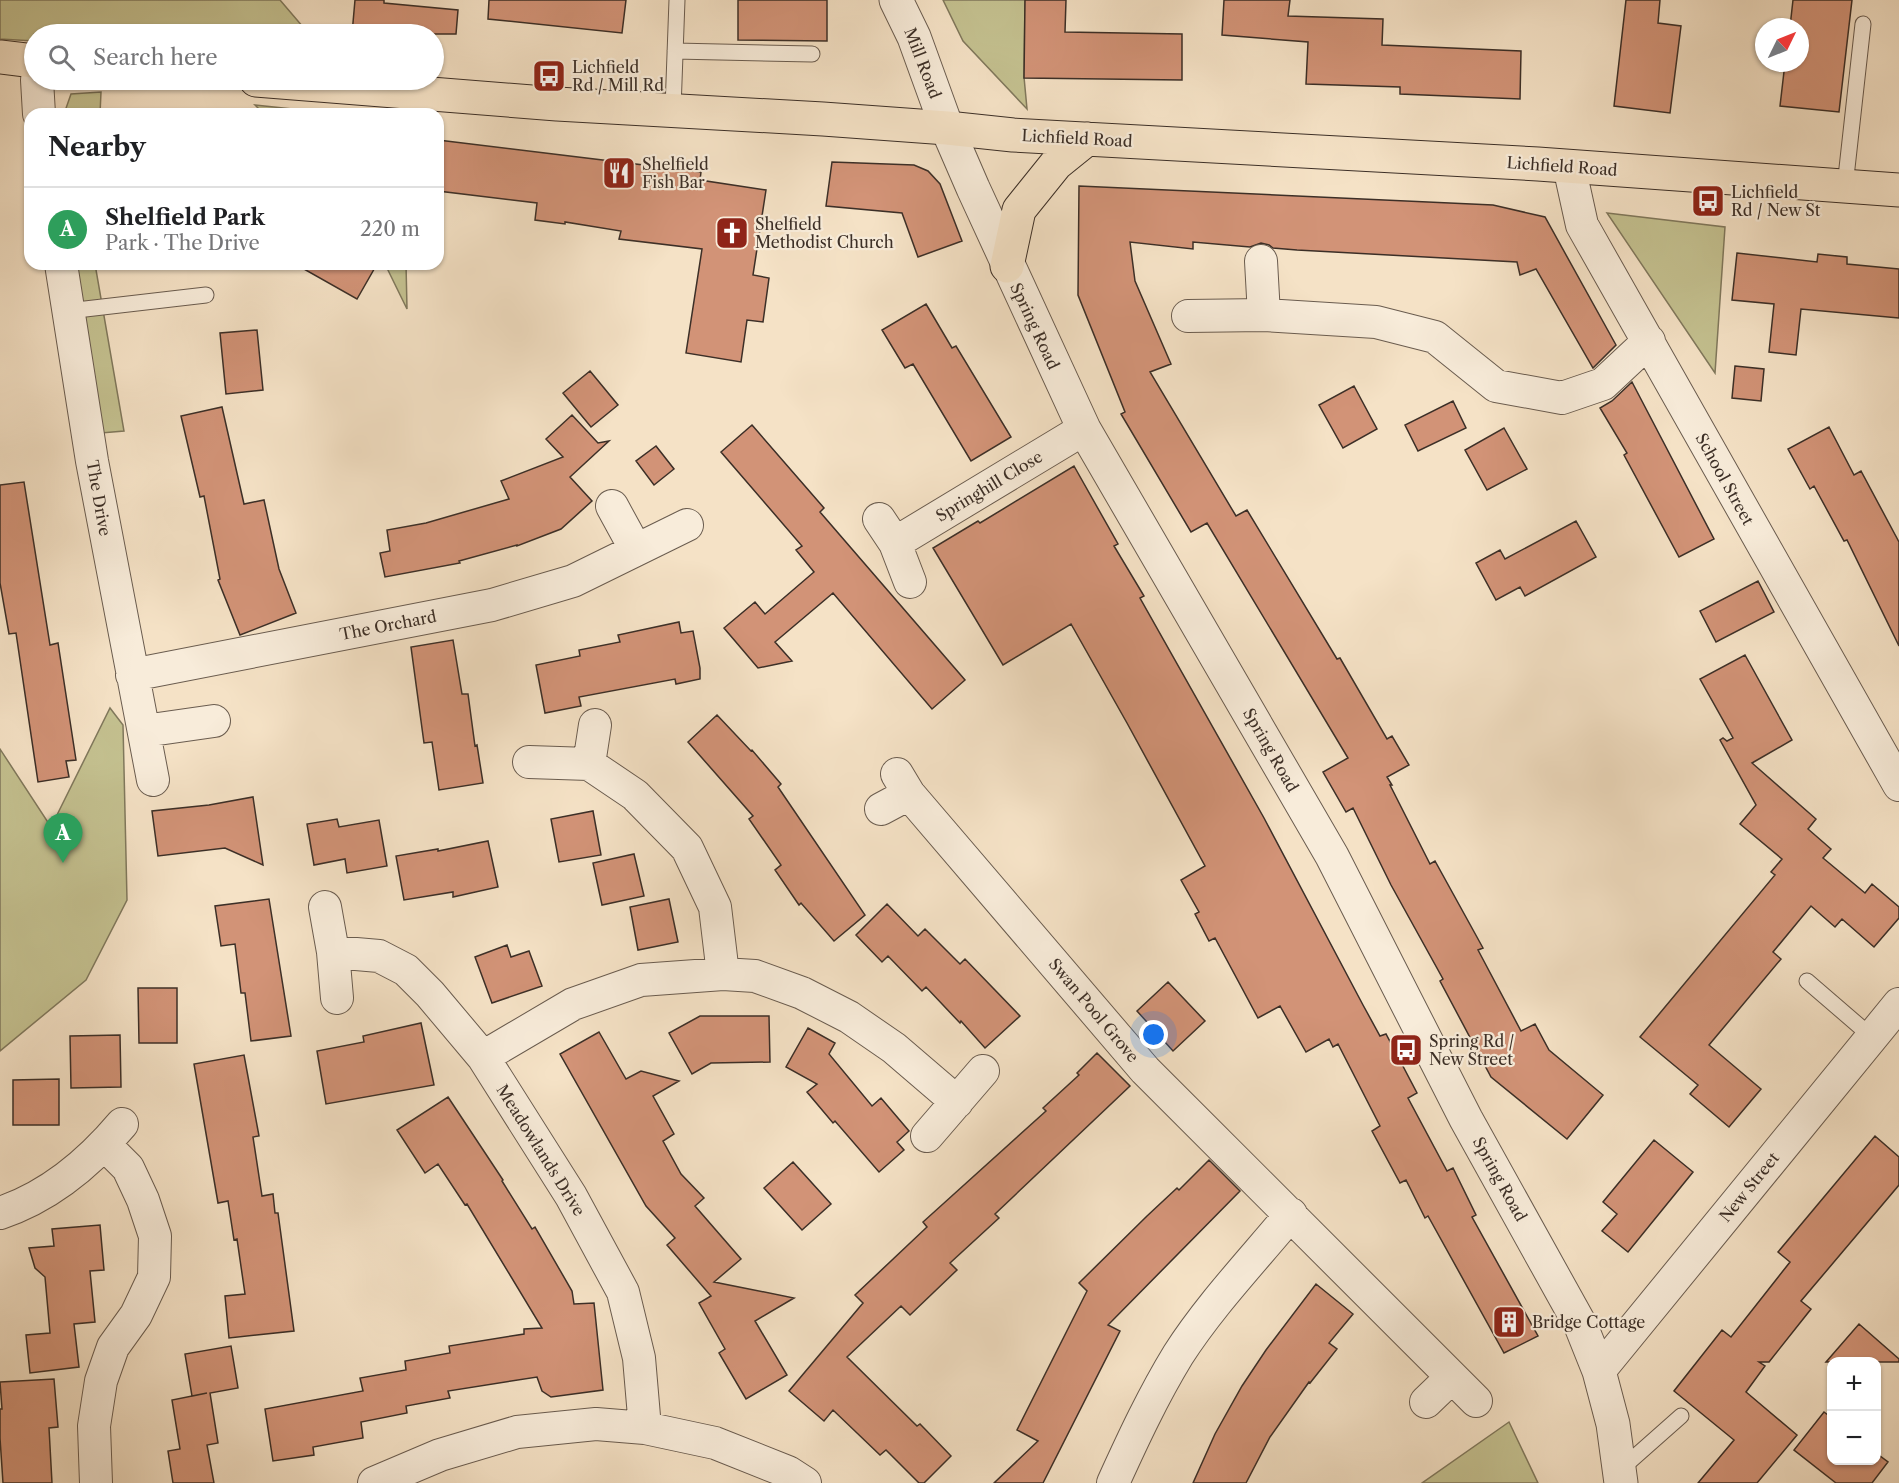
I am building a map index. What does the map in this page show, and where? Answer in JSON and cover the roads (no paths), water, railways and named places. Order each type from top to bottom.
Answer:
[{"type":"highway","points":[[0,57],[24,60]]},
{"type":"highway","name":"Lichfield Road","points":[[381,90],[557,104],[673,109],[947,128],[1013,135],[1569,166],[1899,190]]},
{"type":"highway","points":[[1007,266],[1019,210],[1056,164],[1087,139]]},
{"type":"street","name":"Mill Road","points":[[896,0],[914,37],[947,128]]},
{"type":"street","points":[[38,90],[39,108]]},
{"type":"street","name":"Spring Road","points":[[947,128],[1007,266],[1084,429],[1332,856],[1466,1119],[1581,1326],[1599,1371],[1613,1424],[1621,1477]]},
{"type":"street","name":"School Street","points":[[1569,166],[1582,225],[1899,785]]},
{"type":"street","points":[[1262,261],[1264,315]]},
{"type":"street","name":"The Drive","points":[[62,270],[92,461],[153,780]]},
{"type":"street","points":[[1188,316],[1264,315],[1376,322],[1435,337],[1496,386],[1562,398],[1603,384],[1649,341]]},
{"type":"street","name":"Springhill Close","points":[[910,582],[887,531],[1084,429]]},
{"type":"street","points":[[612,506],[636,550]]},
{"type":"street","name":"The Orchard","points":[[132,675],[492,605],[573,581],[687,525]]},
{"type":"street","points":[[144,731],[214,721]]},
{"type":"street","points":[[590,764],[595,725]]},
{"type":"street","points":[[529,762],[590,764],[635,795],[687,848],[715,907],[723,974]]},
{"type":"street","name":"Swan Pool Grove","points":[[881,809],[903,784],[1145,1070],[1476,1401]]},
{"type":"street","points":[[325,907],[333,952],[337,998]]},
{"type":"street","name":"Meadowlands Drive","points":[[333,952],[379,956],[406,970],[430,994],[483,1057],[571,1196],[623,1292],[639,1358],[645,1428]]},
{"type":"street","points":[[483,1057],[573,1004],[641,980],[723,974],[755,976],[802,993],[849,1017],[894,1048],[957,1102]]},
{"type":"street","name":"New Street","points":[[1599,1371],[1899,1004]]},
{"type":"street","points":[[927,1136],[983,1071]]},
{"type":"street","points":[[0,1213],[16,1208],[63,1180],[114,1135],[143,1200],[155,1236],[154,1277],[136,1315],[113,1347],[101,1381],[94,1426],[96,1483]]},
{"type":"street","points":[[1113,1483],[1145,1412],[1179,1353],[1226,1291],[1291,1214]]},
{"type":"street","points":[[1426,1402],[1452,1377]]},
{"type":"street","points":[[374,1483],[440,1455],[517,1432],[596,1424],[645,1428],[715,1443],[788,1472],[805,1483]]},
{"type":"lane","points":[[673,109],[677,0]]},
{"type":"lane","points":[[1845,186],[1863,24]]},
{"type":"lane","points":[[675,51],[812,54]]},
{"type":"lane","points":[[68,310],[206,295]]},
{"type":"lane","points":[[1807,981],[1872,1037]]},
{"type":"lane","points":[[1621,1477],[1681,1416]]},
{"type":"place","name":"Lichfield Rd / Mill Rd","points":[[549,76]]},
{"type":"place","name":"Shelfield Fish Bar","points":[[619,173]]},
{"type":"place","name":"Lichfield Rd / New St","points":[[1708,201]]},
{"type":"place","name":"Shelfield Methodist Church","points":[[732,233]]},
{"type":"place","name":"Shelfield Park","points":[[63,863]]},
{"type":"place","name":"Spring Rd / New Street","points":[[1406,1050]]},
{"type":"place","name":"Bridge Cottage","points":[[1509,1322]]}]
